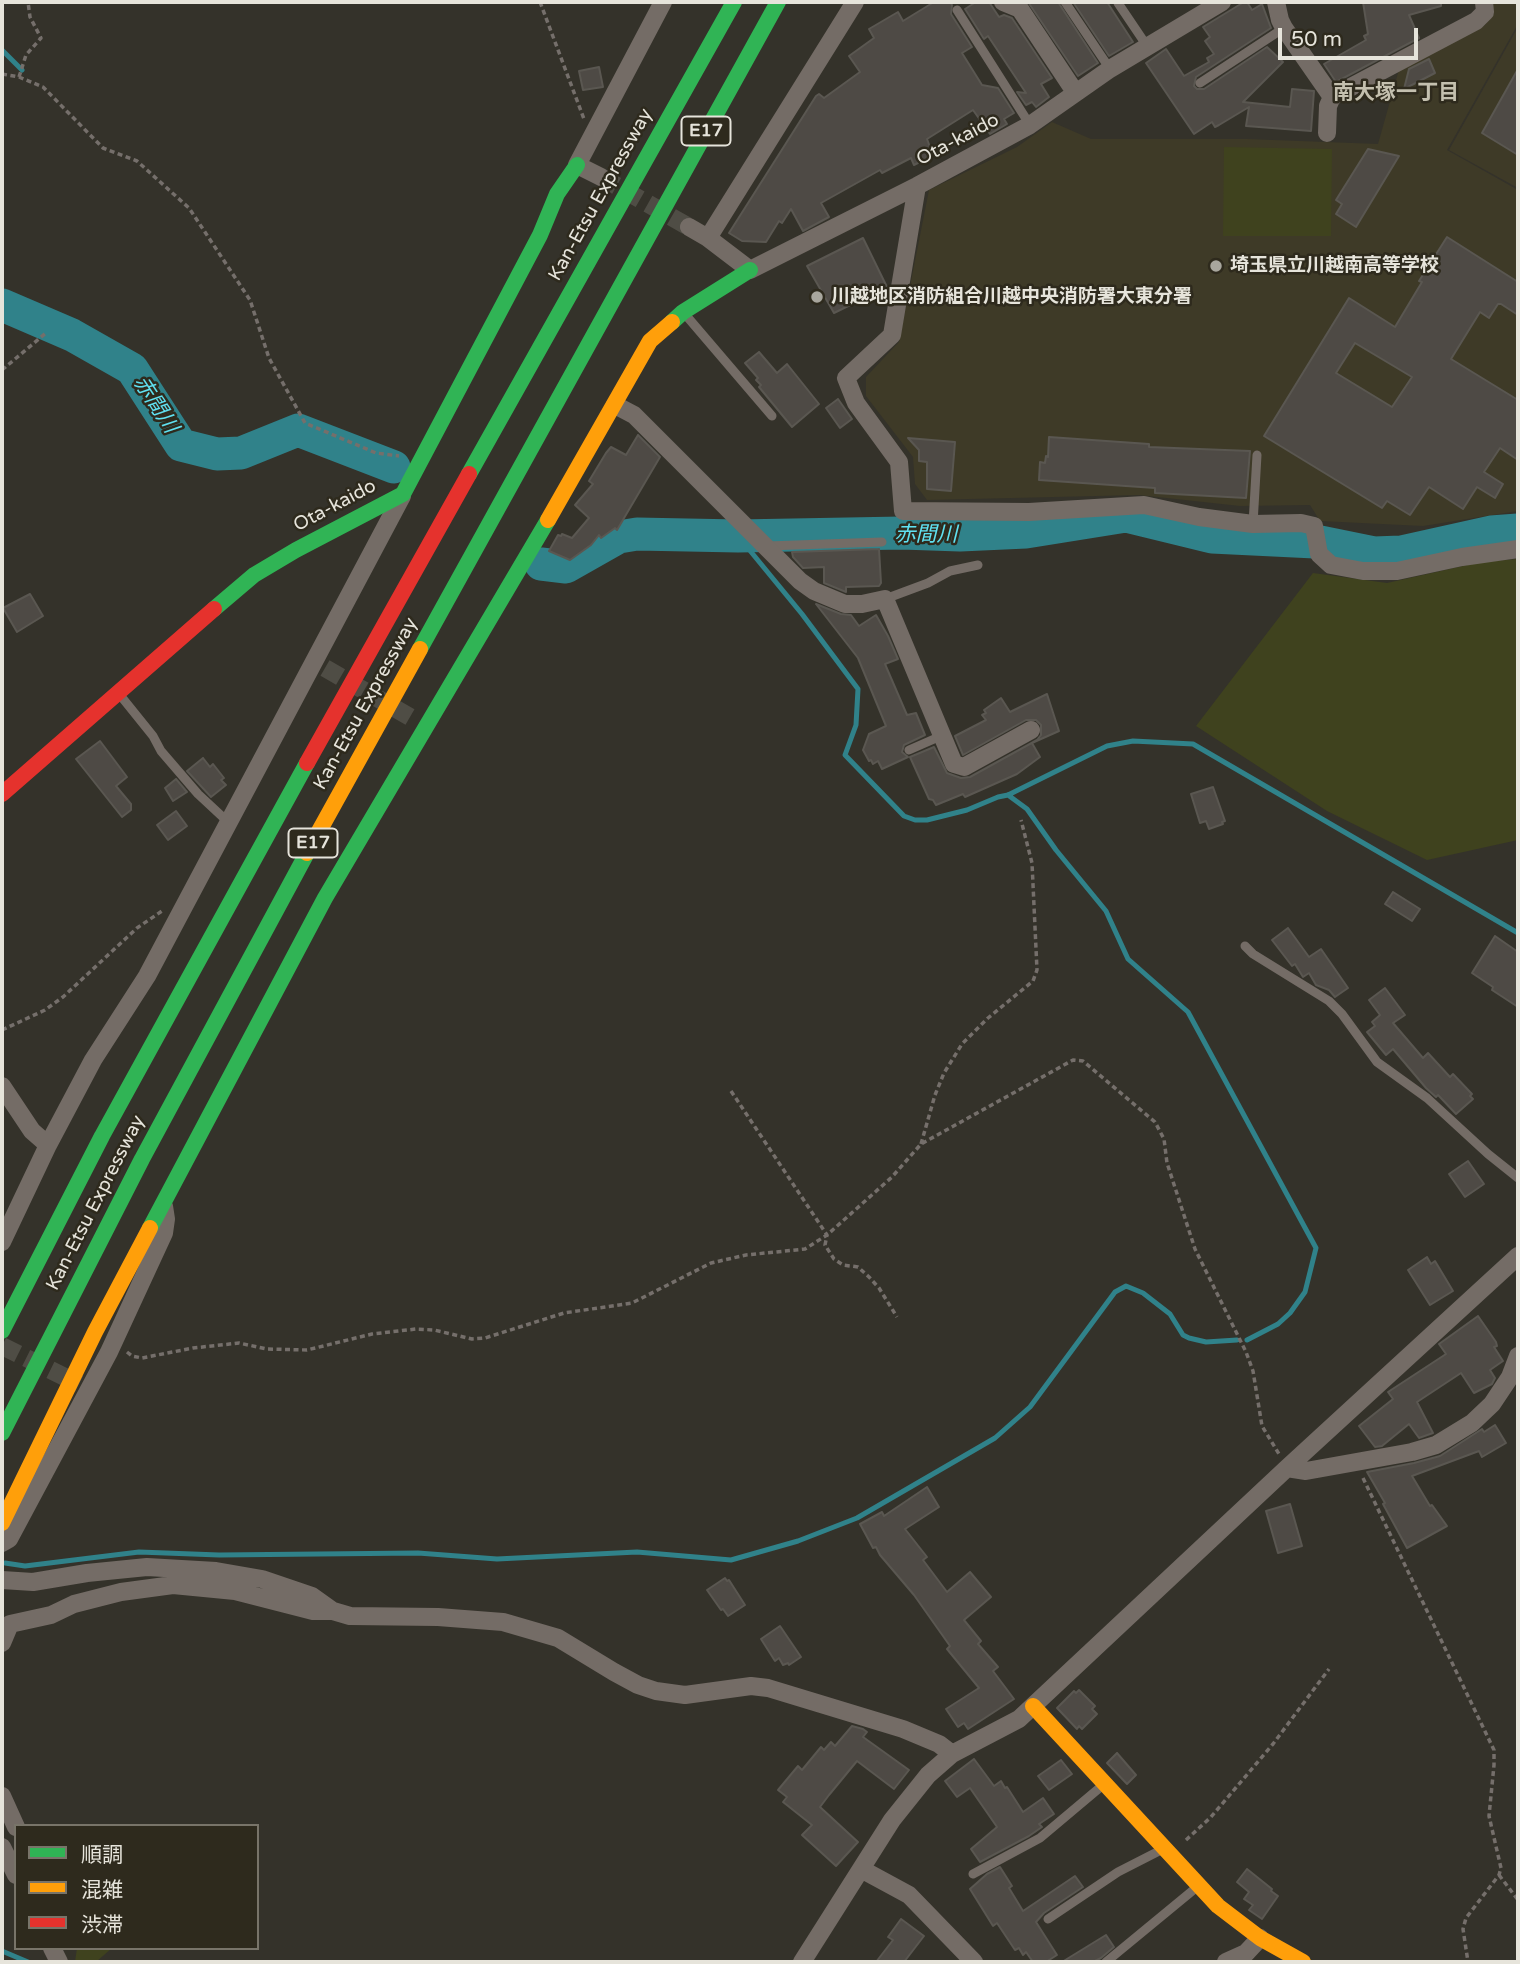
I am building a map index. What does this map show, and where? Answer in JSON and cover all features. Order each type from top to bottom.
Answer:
[{"type":"main road","name":"Kan-Etsu Expressway","points":[[2,1331],[102,1136],[246,872],[734,2]]},
{"type":"main road","name":"Kan-Etsu Expressway","points":[[2,1433],[142,1159],[290,884],[778,2]]},
{"type":"main road","name":"Ota-kaido","points":[[2,793],[254,575],[403,494],[540,236],[557,194],[577,165]]},
{"type":"main road","points":[[2,1523],[95,1332],[326,898],[650,341],[683,312],[750,270]]},
{"type":"main road","points":[[1033,1706],[1218,1906],[1260,1938],[1303,1962]]},
{"type":"street","points":[[601,177],[577,165],[663,2]]},
{"type":"street","points":[[708,238],[855,2]]},
{"type":"street","points":[[1003,2],[1020,9],[1075,92]]},
{"type":"street","name":"Ota-kaido","points":[[750,270],[917,186],[1030,125],[1110,69],[1222,2]]},
{"type":"street","points":[[1276,2],[1284,28],[1332,97]]},
{"type":"street","points":[[1328,132],[1328,106],[1332,97],[1476,21],[1485,12],[1484,2]]},
{"type":"street","points":[[917,186],[892,335],[846,378],[856,403],[899,462],[903,511],[1028,512],[1144,505],[1199,517],[1253,524],[1301,523],[1314,526],[1319,554],[1331,565],[1363,571],[1397,571],[1462,557],[1518,549]]},
{"type":"street","points":[[689,227],[750,270]]},
{"type":"street","points":[[615,405],[634,415],[800,581],[814,591],[845,604],[854,605],[885,599],[954,764],[964,767],[1031,730]]},
{"type":"street","points":[[2,1242],[46,1149],[93,1060],[146,976],[227,821],[320,665],[403,494]]},
{"type":"street","points":[[410,717],[427,727]]},
{"type":"street","points":[[2,1086],[46,1149]]},
{"type":"street","points":[[2,1217],[30,1167],[46,1149]]},
{"type":"street","points":[[2,1543],[9,1539],[108,1352],[164,1233],[164,1203]]},
{"type":"street","points":[[802,1962],[904,1802],[928,1775],[952,1754],[1019,1719],[1518,1256]]},
{"type":"street","points":[[1287,1468],[1306,1471],[1356,1463],[1412,1452],[1453,1436],[1492,1404],[1510,1377],[1518,1356]]},
{"type":"street","points":[[2,1580],[33,1583],[88,1573],[147,1567],[216,1571],[275,1583],[312,1596],[333,1611]]},
{"type":"street","points":[[2,1643],[6,1623],[51,1615],[74,1605],[121,1592],[173,1585],[235,1591],[313,1611],[333,1611],[350,1616],[438,1617],[503,1622],[558,1638],[638,1685],[656,1691],[685,1696],[751,1686],[768,1688],[903,1729],[939,1744],[952,1754]]},
{"type":"street","points":[[2,1796],[15,1824]]},
{"type":"street","points":[[2,1847],[14,1871]]},
{"type":"street","points":[[861,1869],[909,1895],[974,1962]]},
{"type":"street","points":[[1226,1962],[1246,1953],[1260,1938]]},
{"type":"lane","points":[[1065,2],[1110,69]]},
{"type":"lane","points":[[1118,4],[1147,46]]},
{"type":"lane","points":[[957,10],[1030,125]]},
{"type":"lane","points":[[1200,83],[1284,28]]},
{"type":"lane","points":[[683,312],[772,416]]},
{"type":"lane","points":[[1253,524],[1257,455]]},
{"type":"lane","points":[[758,539],[882,542]]},
{"type":"lane","points":[[885,599],[928,583],[950,571],[978,565]]},
{"type":"lane","points":[[118,693],[153,736],[161,751],[198,794],[227,821]]},
{"type":"lane","points":[[909,750],[941,736]]},
{"type":"lane","points":[[1245,946],[1253,954],[1329,1001],[1342,1014],[1377,1062],[1427,1098],[1518,1178]]},
{"type":"lane","points":[[973,1874],[1040,1838],[1105,1784]]},
{"type":"lane","points":[[1048,1919],[1102,1882],[1166,1852]]},
{"type":"lane","points":[[1106,1962],[1198,1886]]},
{"type":"path","points":[[19,77],[26,55],[41,38],[30,17],[28,2]]},
{"type":"path","points":[[540,2],[580,115],[597,128]]},
{"type":"path","points":[[2,74],[19,77],[43,88],[103,148],[137,161],[189,208],[250,300],[269,358],[305,423],[376,453],[407,457]]},
{"type":"path","points":[[2,370],[47,332]]},
{"type":"path","points":[[125,1344],[124,1350],[132,1356],[142,1358],[193,1348],[240,1343],[287,1351],[307,1350],[372,1334],[406,1330],[434,1330],[472,1339],[485,1338],[564,1313],[632,1303],[711,1263],[746,1255],[805,1249],[827,1236],[892,1177],[921,1143],[934,1095],[962,1044],[988,1018],[1033,981],[1037,970],[1032,863],[1021,820]]},
{"type":"path","points":[[2,1030],[54,1003],[137,928],[159,912],[187,899]]},
{"type":"path","points":[[921,1143],[933,1139],[1073,1060],[1083,1061],[1155,1122],[1164,1139],[1167,1163],[1195,1249],[1250,1362],[1262,1426],[1287,1468]]},
{"type":"path","points":[[731,1091],[827,1236],[825,1245],[834,1259],[843,1265],[858,1267],[864,1272],[879,1288],[897,1317]]},
{"type":"path","points":[[1356,1463],[1494,1750],[1489,1816],[1501,1868],[1499,1875],[1466,1918],[1463,1929],[1468,1962]]},
{"type":"path","points":[[1166,1852],[1211,1817],[1273,1744],[1329,1669]]},
{"type":"path","points":[[1499,1875],[1518,1900]]},
{"type":"shaded area","name":"埼玉県立川越南高等学校","points":[[1490,2],[1518,2],[1518,24],[1447,150],[1518,190],[1518,511],[1423,526],[1320,521],[1310,505],[1240,506],[1139,495],[927,500],[915,484],[913,457],[866,396],[866,377],[899,342],[929,190],[1017,147],[1052,122],[1091,139],[1247,139],[1378,144],[1400,66],[1485,25],[1492,14]]},
{"type":"shaded area","points":[[1518,27],[1518,188],[1449,150]]},
{"type":"green space","points":[[1224,147],[1332,149],[1331,236],[1223,236]]},
{"type":"green space","points":[[1518,559],[1518,840],[1427,860],[1327,811],[1196,726],[1313,573],[1387,583],[1481,562]]},
{"type":"green space","points":[[77,1950],[110,1950],[96,1962],[75,1962]]},
{"type":"building","points":[[934,2],[950,2],[952,5],[951,14],[972,47],[962,53],[982,85],[998,88],[1014,113],[1004,119],[1007,124],[990,134],[973,110],[927,139],[933,155],[914,165],[911,158],[882,173],[880,170],[821,203],[829,217],[803,231],[791,209],[782,223],[779,221],[766,242],[742,241],[729,233],[816,96],[819,94],[824,98],[860,72],[849,56],[874,38],[869,29],[898,12],[903,21]]},
{"type":"building","points":[[976,2],[989,2],[999,17],[1004,15],[1012,18],[1052,78],[1041,84],[1049,97],[1036,107],[1032,102],[1026,105],[1017,92],[1026,93],[988,36],[984,39],[965,9]]},
{"type":"building","points":[[1028,2],[1058,2],[1098,63],[1078,76]]},
{"type":"building","points":[[1073,2],[1107,2],[1133,42],[1109,56]]},
{"type":"building","points":[[1247,2],[1252,10],[1262,4],[1271,28],[1196,77],[1194,86],[1204,89],[1267,47],[1283,62],[1243,102],[1290,107],[1292,89],[1314,91],[1311,131],[1246,126],[1249,107],[1215,127],[1212,122],[1194,134],[1146,63],[1166,49],[1184,76],[1209,62],[1207,58],[1214,54],[1205,41],[1210,37],[1203,27]]},
{"type":"building","points":[[1363,2],[1441,2],[1441,6],[1409,15],[1419,38],[1336,82],[1324,64],[1366,40],[1364,36],[1368,34]]},
{"type":"building","points":[[1429,59],[1435,73],[1404,89],[1409,69]]},
{"type":"building","points":[[599,67],[603,87],[583,90],[579,71]]},
{"type":"building","points":[[1518,69],[1518,155],[1482,133]]},
{"type":"building","points":[[1368,149],[1399,156],[1356,227],[1336,214],[1342,204],[1336,200]]},
{"type":"building","points":[[1447,237],[1518,282],[1518,315],[1501,304],[1498,304],[1489,318],[1480,312],[1451,359],[1518,400],[1518,460],[1500,448],[1484,472],[1503,484],[1495,498],[1477,487],[1463,509],[1429,487],[1410,515],[1387,501],[1382,508],[1264,436],[1349,298],[1395,327],[1422,282],[1419,281]],"holes":[[[1355,343],[1412,377],[1392,407],[1336,373]]]},
{"type":"building","points":[[863,238],[887,287],[834,313],[807,266]]},
{"type":"building","points":[[759,352],[777,373],[787,364],[819,404],[792,427],[759,387],[761,385],[756,380],[758,378],[745,363]]},
{"type":"building","points":[[838,399],[852,419],[840,428],[826,408]]},
{"type":"building","points":[[638,435],[660,457],[617,530],[615,528],[601,538],[599,535],[591,545],[570,560],[549,551],[558,535],[572,538],[589,518],[575,505],[593,484],[589,481],[606,453],[611,447],[626,455]]},
{"type":"building","points":[[1049,437],[1149,444],[1149,447],[1250,451],[1246,498],[1155,493],[1155,488],[1039,480],[1040,462],[1045,463],[1046,456],[1048,457]]},
{"type":"building","points":[[908,438],[955,442],[951,491],[927,489],[927,462],[919,461],[919,450]]},
{"type":"building","points":[[879,549],[879,586],[846,587],[846,592],[824,583],[824,567],[803,568],[792,552]]},
{"type":"building","points":[[30,594],[43,616],[17,632],[3,608]]},
{"type":"building","points":[[816,604],[851,615],[859,626],[876,615],[898,659],[885,664],[907,715],[916,713],[925,735],[904,745],[902,752],[908,757],[882,769],[878,761],[873,764],[869,761],[863,750],[869,734],[886,726],[858,658]]},
{"type":"building","points":[[1047,694],[1059,731],[1032,743],[1040,757],[1017,774],[965,797],[963,794],[936,805],[929,799],[910,757],[934,747],[947,773],[961,778],[970,777],[1037,740],[1041,735],[1041,725],[1036,720],[1026,720],[963,755],[955,736],[986,720],[982,715],[986,713],[984,710],[1001,698],[1010,712]]},
{"type":"building","points":[[100,741],[127,777],[116,786],[131,804],[131,810],[122,817],[76,759]]},
{"type":"building","points":[[203,758],[210,767],[213,764],[226,785],[211,797],[187,771]]},
{"type":"building","points":[[176,779],[187,792],[173,801],[165,788]]},
{"type":"building","points":[[1213,787],[1225,821],[1209,829],[1206,821],[1200,823],[1191,794]]},
{"type":"building","points":[[176,811],[187,826],[168,840],[157,825]]},
{"type":"building","points":[[1393,892],[1420,909],[1412,921],[1385,904]]},
{"type":"building","points":[[1288,928],[1309,957],[1321,949],[1348,988],[1335,997],[1329,990],[1316,985],[1309,973],[1303,977],[1295,964],[1292,966],[1272,940]]},
{"type":"building","points":[[1495,936],[1518,952],[1518,1007],[1472,973]]},
{"type":"building","points":[[1385,988],[1405,1015],[1393,1023],[1423,1058],[1428,1053],[1450,1077],[1453,1074],[1472,1094],[1470,1096],[1473,1099],[1456,1114],[1438,1095],[1436,1097],[1426,1088],[1393,1049],[1386,1055],[1367,1032],[1375,1026],[1372,1022],[1380,1015],[1369,1000]]},
{"type":"building","points":[[1468,1161],[1484,1184],[1465,1197],[1449,1174]]},
{"type":"building","points":[[1427,1257],[1431,1264],[1435,1261],[1453,1291],[1430,1305],[1408,1270]]},
{"type":"building","points":[[1478,1316],[1496,1342],[1497,1346],[1494,1347],[1503,1361],[1490,1370],[1495,1378],[1492,1384],[1474,1393],[1461,1373],[1417,1402],[1433,1433],[1419,1438],[1409,1424],[1382,1446],[1375,1447],[1359,1426],[1393,1399],[1388,1392],[1446,1354],[1439,1344]]},
{"type":"building","points":[[1495,1425],[1506,1443],[1482,1457],[1479,1451],[1412,1476],[1430,1506],[1432,1505],[1447,1526],[1407,1548],[1367,1472],[1440,1456],[1482,1429],[1484,1432]]},
{"type":"building","points":[[927,1487],[939,1507],[905,1529],[927,1557],[923,1560],[947,1592],[970,1572],[991,1597],[964,1620],[981,1641],[978,1644],[998,1667],[993,1671],[1014,1699],[968,1729],[964,1723],[958,1727],[946,1709],[979,1688],[947,1649],[950,1646],[914,1595],[876,1547],[873,1548],[860,1524],[882,1512],[884,1516]]},
{"type":"building","points":[[1290,1504],[1302,1546],[1278,1553],[1266,1511]]},
{"type":"building","points":[[725,1578],[745,1605],[728,1616],[707,1590]]},
{"type":"building","points":[[780,1626],[801,1657],[789,1665],[783,1665],[779,1658],[775,1661],[761,1639]]},
{"type":"building","points":[[1079,1690],[1095,1706],[1092,1709],[1097,1714],[1082,1729],[1079,1726],[1077,1729],[1057,1708],[1074,1691],[1076,1693]]},
{"type":"building","points":[[852,1726],[867,1732],[863,1737],[909,1770],[894,1789],[857,1761],[829,1795],[820,1807],[858,1842],[836,1866],[802,1835],[812,1825],[783,1802],[787,1797],[778,1790],[798,1766],[802,1770],[821,1747],[824,1750],[831,1742],[835,1746]]},
{"type":"building","points":[[1117,1753],[1136,1775],[1127,1784],[1107,1763]]},
{"type":"building","points":[[974,1759],[994,1786],[1001,1781],[1005,1788],[1007,1787],[1023,1812],[1043,1798],[1054,1814],[1039,1824],[1042,1827],[1029,1836],[980,1862],[971,1849],[997,1827],[970,1788],[957,1797],[945,1781]]},
{"type":"building","points":[[1061,1760],[1072,1774],[1049,1790],[1038,1776]]},
{"type":"building","points":[[1000,1867],[1023,1911],[1075,1876],[1083,1887],[1044,1913],[1036,1922],[1057,1955],[1046,1962],[1033,1962],[1026,1952],[1023,1955],[1019,1948],[1015,1950],[997,1923],[993,1926],[970,1889]]},
{"type":"building","points":[[1247,1869],[1278,1896],[1262,1919],[1249,1910],[1253,1905],[1244,1899],[1249,1892],[1237,1882]]},
{"type":"building","points":[[901,1919],[924,1936],[904,1962],[876,1962],[893,1940],[888,1937]]},
{"type":"building","points":[[1106,1935],[1114,1947],[1101,1958],[1093,1962],[1062,1962]]},
{"type":"waterway","points":[[2,50],[22,70]]},
{"type":"waterway","name":"赤間川","points":[[2,305],[72,335],[132,369],[181,445],[217,454],[241,453],[298,430],[394,467]]},
{"type":"waterway","name":"赤間川","points":[[541,564],[566,567],[619,537],[637,534],[960,535],[1026,532],[1126,516],[1212,537],[1315,542]]},
{"type":"waterway","name":"赤間川","points":[[1320,542],[1374,553],[1401,552],[1491,532],[1518,530]]},
{"type":"waterway","points":[[738,536],[802,614],[858,689],[856,725],[845,755],[904,816],[927,820],[967,810],[1008,795],[1107,746],[1133,741],[1193,744],[1518,933]]},
{"type":"waterway","points":[[1008,795],[1027,809],[1056,850],[1106,911],[1128,959],[1188,1012],[1316,1248],[1305,1292],[1290,1313],[1278,1324],[1247,1340]]},
{"type":"waterway","points":[[5,1563],[25,1566],[139,1552],[219,1555],[418,1553],[497,1559],[637,1552],[731,1560],[798,1541],[857,1518],[995,1438],[1030,1407],[1115,1292],[1126,1286],[1143,1293],[1170,1314],[1183,1335],[1189,1338],[1206,1342],[1237,1340]]},
{"type":"waterway","points":[[2,1951],[28,1962]]},
{"type":"tunnel","points":[[601,177],[689,227]]},
{"type":"tunnel","points":[[325,668],[410,717]]},
{"type":"tunnel","points":[[2,1346],[79,1384]]},
{"type":"traffic: fast","points":[[469,474],[734,2]]},
{"type":"traffic: fast","points":[[420,649],[778,2]]},
{"type":"traffic: fast","points":[[214,609],[254,575],[403,494],[540,235],[557,194],[577,165]]},
{"type":"traffic: fast","points":[[672,322],[683,312],[750,270]]},
{"type":"traffic: fast","points":[[150,1228],[325,898],[548,520]]},
{"type":"traffic: fast","points":[[2,1331],[102,1136],[307,763]]},
{"type":"traffic: fast","points":[[2,1433],[142,1159],[307,853]]},
{"type":"traffic: slow","points":[[548,520],[650,341],[672,322]]},
{"type":"traffic: slow","points":[[307,853],[420,649]]},
{"type":"traffic: slow","points":[[2,1523],[95,1332],[150,1228]]},
{"type":"traffic: slow","points":[[1033,1706],[1218,1906],[1260,1938],[1303,1962]]},
{"type":"traffic: jam","points":[[307,763],[469,474]]},
{"type":"traffic: jam","points":[[2,794],[214,609]]},
{"type":"place","name":"埼玉県立川越南高等学校","points":[[1216,266]]},
{"type":"place","name":"川越地区消防組合川越中央消防署大東分署","points":[[817,297]]},
{"type":"district","name":"南大塚一丁目","points":[[1396,93]]}]
